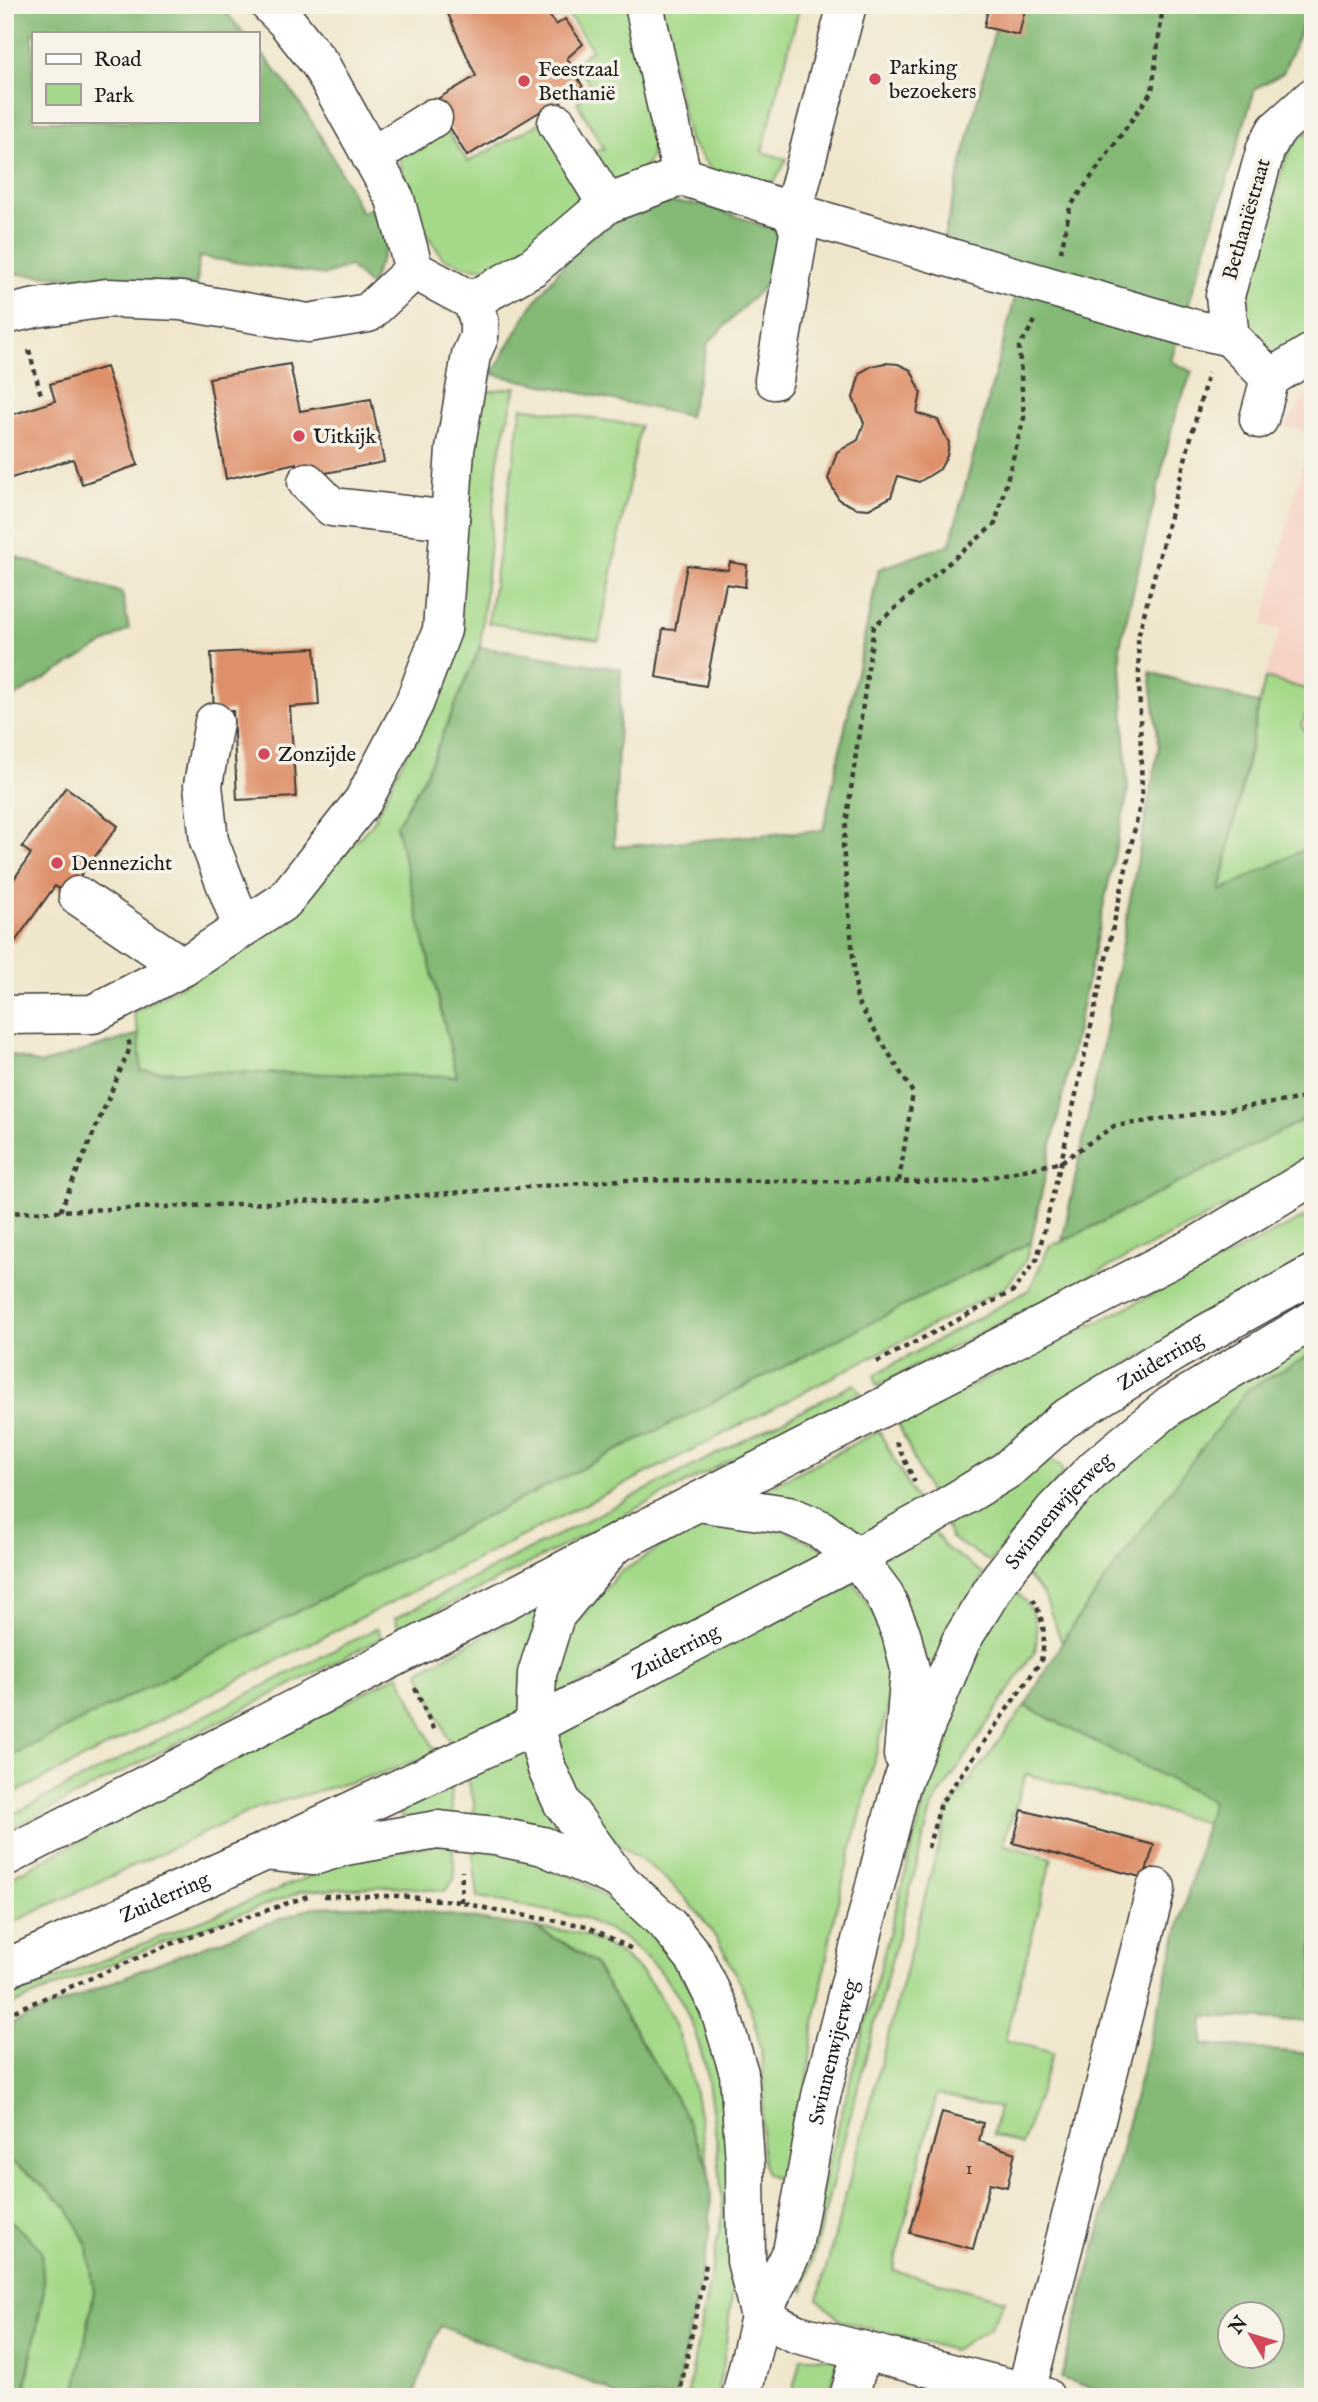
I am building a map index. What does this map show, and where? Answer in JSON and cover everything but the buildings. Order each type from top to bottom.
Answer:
[{"type":"street","points":[[644,5],[682,176]]},
{"type":"street","points":[[774,380],[799,233],[793,212],[847,5]]},
{"type":"street","points":[[5,1015],[93,1014],[183,967],[284,901],[363,802],[414,704],[442,630],[455,450],[471,355],[479,337],[479,320],[472,301],[414,270],[395,199],[289,10]]},
{"type":"street","name":"Bethaniëstraat","points":[[1220,350],[1225,296],[1266,148],[1276,130],[1313,97]]},
{"type":"street","points":[[371,157],[433,118]]},
{"type":"street","points":[[557,123],[607,204]]},
{"type":"street","points":[[472,301],[533,267],[607,204],[682,176],[793,212],[1191,328],[1220,350],[1270,378]]},
{"type":"street","points":[[12,313],[107,298],[181,301],[308,323],[368,313],[414,270]]},
{"type":"street","points":[[1259,419],[1270,378],[1313,352]]},
{"type":"street","points":[[307,482],[331,507],[450,520]]},
{"type":"street","points":[[214,722],[203,785],[209,841],[243,927]]},
{"type":"street","points":[[78,896],[183,967]]},
{"type":"street","points":[[5,1857],[1193,1248],[1313,1176]]},
{"type":"street","name":"Zuiderring","points":[[5,1969],[535,1725],[856,1557],[931,1516],[1007,1469],[1063,1420],[1175,1351],[1313,1274]]},
{"type":"street","name":"Swinnenwijerweg","points":[[741,2397],[760,2317],[792,2252],[821,2095],[901,1785],[961,1641],[1000,1578],[1054,1510],[1095,1468],[1171,1405],[1313,1320]]},
{"type":"street","name":"Swinnenwijerweg","points":[[698,1502],[788,1515],[820,1529],[856,1557],[884,1594],[901,1633],[910,1669],[901,1785]]},
{"type":"street","name":"Swinnenwijerweg","points":[[612,1547],[555,1616],[537,1674],[535,1725],[547,1769],[562,1802],[617,1878],[668,1925],[694,1957],[719,2008],[739,2073],[745,2163],[746,2261],[760,2317]]},
{"type":"street","name":"Swinnenwijerweg","points":[[266,1851],[313,1856],[345,1846],[437,1830],[495,1836],[543,1846],[617,1878]]},
{"type":"street","points":[[760,2317],[797,2334],[1036,2394],[1156,1888]]},
{"type":"street","points":[[849,2397],[862,2350]]},
{"type":"path","points":[[900,1181],[913,1093],[857,1002],[843,846],[874,626],[995,524],[1024,418],[1019,347],[1054,288],[1070,207],[1152,91],[1163,5]]},
{"type":"path","points":[[12,313],[41,394]]},
{"type":"path","points":[[873,1365],[1013,1291],[1037,1259],[1142,796],[1138,637],[1220,350]]},
{"type":"path","points":[[60,1211],[130,1048],[122,999]]},
{"type":"path","points":[[5,1213],[373,1199],[620,1180],[969,1182],[1061,1162],[1114,1126],[1313,1097]]},
{"type":"path","points":[[5,2015],[168,1945],[308,1895],[408,1897],[461,1902],[497,1911],[587,1926],[630,1946],[638,1955]]},
{"type":"path","points":[[679,2397],[706,2263]]},
{"type":"shaded area","points":[[1313,395],[1313,845],[1220,892],[1261,693],[1279,630],[1263,625],[1310,433],[1284,426],[1304,399]]},
{"type":"green space","points":[[5,5],[219,5],[243,32],[32,32],[32,122],[259,122],[259,50],[315,126],[361,212],[383,205],[390,238],[370,286],[349,266],[326,275],[199,257],[197,286],[5,273]]},
{"type":"green space","points":[[547,5],[628,5],[658,133],[649,160],[638,175],[628,181],[610,180],[593,152],[604,149],[577,102],[593,90],[576,63],[592,49],[567,13],[556,19]]},
{"type":"green space","points":[[659,5],[800,5],[762,152],[787,159],[775,181],[743,189],[711,169],[689,140]]},
{"type":"green space","points":[[1001,5],[1311,5],[1283,73],[1255,89],[1171,361],[1192,372],[1175,415],[1120,646],[1128,792],[1031,1242],[5,1759],[5,1053],[40,1064],[139,1034],[141,1071],[457,1076],[396,826],[426,774],[480,647],[621,669],[614,847],[823,830],[879,569],[950,544],[1021,275],[943,240]]},
{"type":"green space","points":[[543,121],[583,193],[525,259],[500,269],[467,267],[443,258],[422,227],[396,151],[442,124],[468,162]]},
{"type":"green space","points":[[1313,130],[1313,332],[1311,336],[1285,350],[1270,349],[1251,332],[1245,319],[1246,301],[1286,158],[1296,141]]},
{"type":"green space","points":[[671,202],[705,205],[791,236],[782,268],[708,343],[689,416],[492,374],[530,308],[579,244],[637,208]]},
{"type":"green space","points":[[516,387],[498,459],[480,647],[426,774],[396,826],[457,1076],[141,1071],[139,1034],[133,1012],[239,954],[304,896],[372,824],[455,654],[470,452],[486,392]]},
{"type":"green space","points":[[522,407],[640,426],[599,640],[488,623]]},
{"type":"green space","points":[[5,553],[122,593],[129,629],[5,702]]},
{"type":"green space","points":[[1150,672],[1259,704],[1220,891],[1313,845],[1313,1115],[1062,1242],[1101,1054],[1159,746]]},
{"type":"green space","points":[[1265,678],[1313,691],[1313,699],[1301,726],[1313,738],[1313,845],[1220,892]]},
{"type":"green space","points":[[1313,1115],[1313,1162],[877,1386],[874,1375],[1029,1290],[1050,1245],[1062,1242]]},
{"type":"green space","points":[[1313,1213],[1313,1256],[1065,1400],[986,1461],[930,1495],[898,1423]]},
{"type":"green space","points":[[1031,1242],[1025,1262],[1006,1287],[706,1443],[5,1798],[5,1759]]},
{"type":"green space","points":[[1313,1331],[1313,1354],[1248,1389],[1062,1643],[1044,1595],[1022,1571],[1099,1478]]},
{"type":"green space","points":[[1313,1354],[1313,2022],[1204,2016],[1203,2044],[1313,2054],[1313,2397],[1121,2397],[1061,2378],[1212,1801],[1025,1706],[1070,1629],[1248,1389]]},
{"type":"green space","points":[[854,1384],[861,1393],[400,1630],[395,1618]]},
{"type":"green space","points":[[879,1431],[918,1503],[854,1543],[803,1503],[761,1491]]},
{"type":"green space","points":[[1050,1461],[1061,1465],[1063,1473],[990,1562],[951,1538],[945,1522]]},
{"type":"green space","points":[[740,1518],[779,1527],[835,1554],[551,1700],[570,1632],[618,1574],[688,1530]]},
{"type":"green space","points":[[933,1529],[945,1547],[984,1574],[935,1660],[927,1663],[880,1558]]},
{"type":"green space","points":[[848,1574],[877,1617],[888,1656],[888,1708],[834,1917],[812,2040],[802,2132],[788,2171],[777,2180],[766,2174],[763,2163],[761,2132],[764,2089],[761,2052],[746,1998],[731,1964],[709,1927],[684,1897],[666,1879],[614,1840],[592,1818],[563,1773],[552,1729]]},
{"type":"green space","points":[[1010,1587],[1030,1607],[1036,1623],[1035,1651],[932,1807],[804,2291],[799,2273],[937,1753],[958,1683]]},
{"type":"green space","points":[[541,1604],[523,1713],[452,1748],[419,1671]]},
{"type":"green space","points":[[377,1628],[382,1638],[5,1832],[5,1818]]},
{"type":"green space","points":[[399,1674],[436,1754],[379,1774],[257,1808],[5,1926],[5,1880]]},
{"type":"green space","points":[[1025,1706],[1212,1801],[1206,1823],[1026,1774],[1003,1844],[1052,1858],[1005,2040],[1053,2053],[1022,2145],[993,2134],[999,2108],[937,2094],[893,2270],[1005,2300],[989,2329],[953,2350],[841,2321],[818,2299],[948,1810]]},
{"type":"green space","points":[[529,1744],[558,1828],[554,1833],[473,1817],[474,1802],[466,1772]]},
{"type":"green space","points":[[450,1781],[453,1819],[401,1817],[399,1809]]},
{"type":"green space","points":[[452,1842],[455,1878],[445,1891],[392,1886],[303,1891],[166,1941],[5,2008],[5,2000],[357,1857]]},
{"type":"green space","points":[[472,1847],[543,1859],[585,1883],[636,1919],[664,1949],[694,1994],[712,2037],[729,2112],[734,2278],[723,2367],[716,2397],[687,2397],[723,2211],[706,2068],[681,2000],[658,1968],[625,1939],[584,1918],[478,1897]]},
{"type":"green space","points":[[384,1905],[536,1928],[571,1947],[594,1963],[682,2109],[708,2167],[711,2193],[709,2235],[676,2397],[617,2397],[605,2388],[440,2326],[413,2397],[75,2397],[94,2292],[88,2247],[67,2207],[33,2177],[5,2158],[5,2027],[163,1961],[314,1907]]},
{"type":"green space","points":[[536,1928],[579,1933],[617,1952],[643,1974],[663,2001],[678,2031],[688,2064],[708,2167],[682,2109],[594,1963]]},
{"type":"green space","points":[[5,2158],[33,2177],[67,2207],[88,2247],[94,2292],[75,2397],[25,2392],[44,2289],[41,2249],[5,2216]]},
{"type":"green space","points":[[5,2216],[41,2249],[44,2289],[23,2397],[5,2397]]},
{"type":"green space","points":[[801,2358],[838,2358],[829,2397],[791,2397]]},
{"type":"green space","points":[[938,2390],[961,2397],[904,2397]]},
{"type":"place","name":"Parking bezoekers","points":[[875,79]]},
{"type":"place","name":"Feestzaal Bethanië","points":[[524,81]]},
{"type":"place","name":"Uitkijk","points":[[299,436]]},
{"type":"place","name":"Zonzijde","points":[[264,754]]},
{"type":"place","name":"Dennezicht","points":[[57,863]]}]
